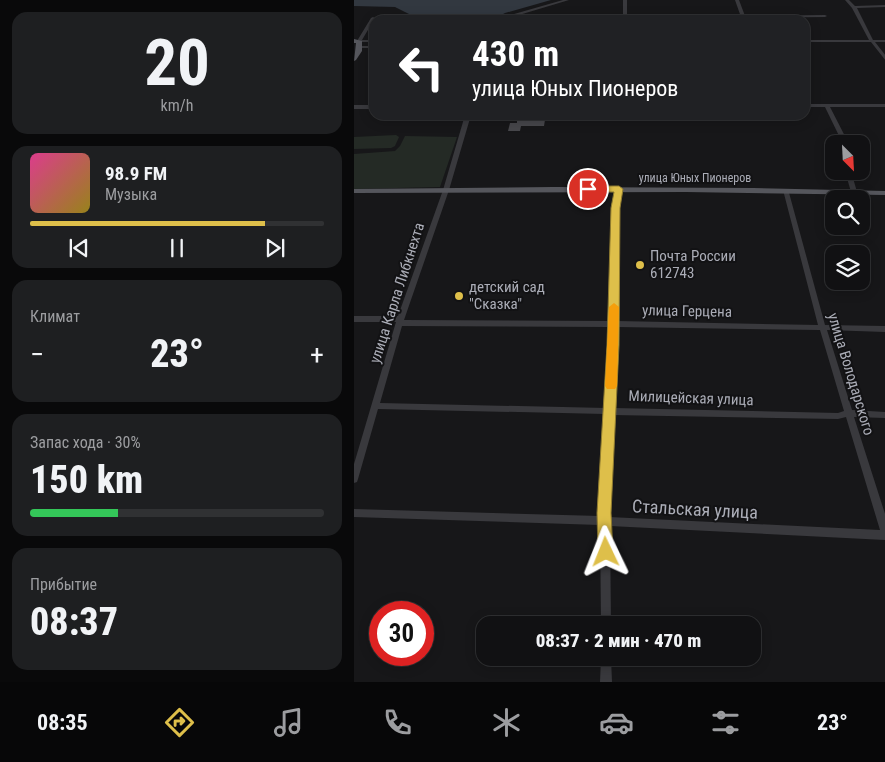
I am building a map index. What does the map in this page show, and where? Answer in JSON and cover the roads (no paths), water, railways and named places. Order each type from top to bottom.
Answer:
[{"type":"main road","points":[[354,59],[359,51],[357,44]]},
{"type":"main road","name":"улица Юных Пионеров","points":[[354,191],[619,189],[825,191]]},
{"type":"main road","name":"улица Юных Пионеров","points":[[870,192],[885,192]]},
{"type":"street","points":[[517,15],[547,4],[567,0]]},
{"type":"street","points":[[625,0],[625,15]]},
{"type":"street","points":[[737,0],[743,15]]},
{"type":"street","points":[[847,0],[854,7],[872,41],[885,60]]},
{"type":"street","points":[[854,7],[885,6]]},
{"type":"street","points":[[810,16],[825,16]]},
{"type":"street","points":[[357,44],[369,24]]},
{"type":"street","points":[[810,41],[885,41]]},
{"type":"street","points":[[827,105],[833,122],[842,135]]},
{"type":"street","points":[[810,106],[885,105]]},
{"type":"street","points":[[354,107],[369,107]]},
{"type":"street","name":"улица Карла Либкнехта","points":[[354,479],[400,321],[446,190],[467,120]]},
{"type":"street","points":[[606,616],[604,521],[614,324],[615,208],[619,189]]},
{"type":"street","name":"улица Володарского","points":[[786,190],[822,326],[885,535]]},
{"type":"street","name":"улица Герцена","points":[[354,319],[822,326],[885,329]]},
{"type":"street","name":"Милицейская улица","points":[[375,406],[838,416],[848,413],[885,415]]},
{"type":"street","name":"Стальская улица","points":[[354,513],[604,521],[885,535]]},
{"type":"street","points":[[606,666],[606,682]]},
{"type":"place","name":"Почта России 612743","points":[[640,265]]},
{"type":"place","name":"детский сад \"Сказка\"","points":[[459,296]]}]
